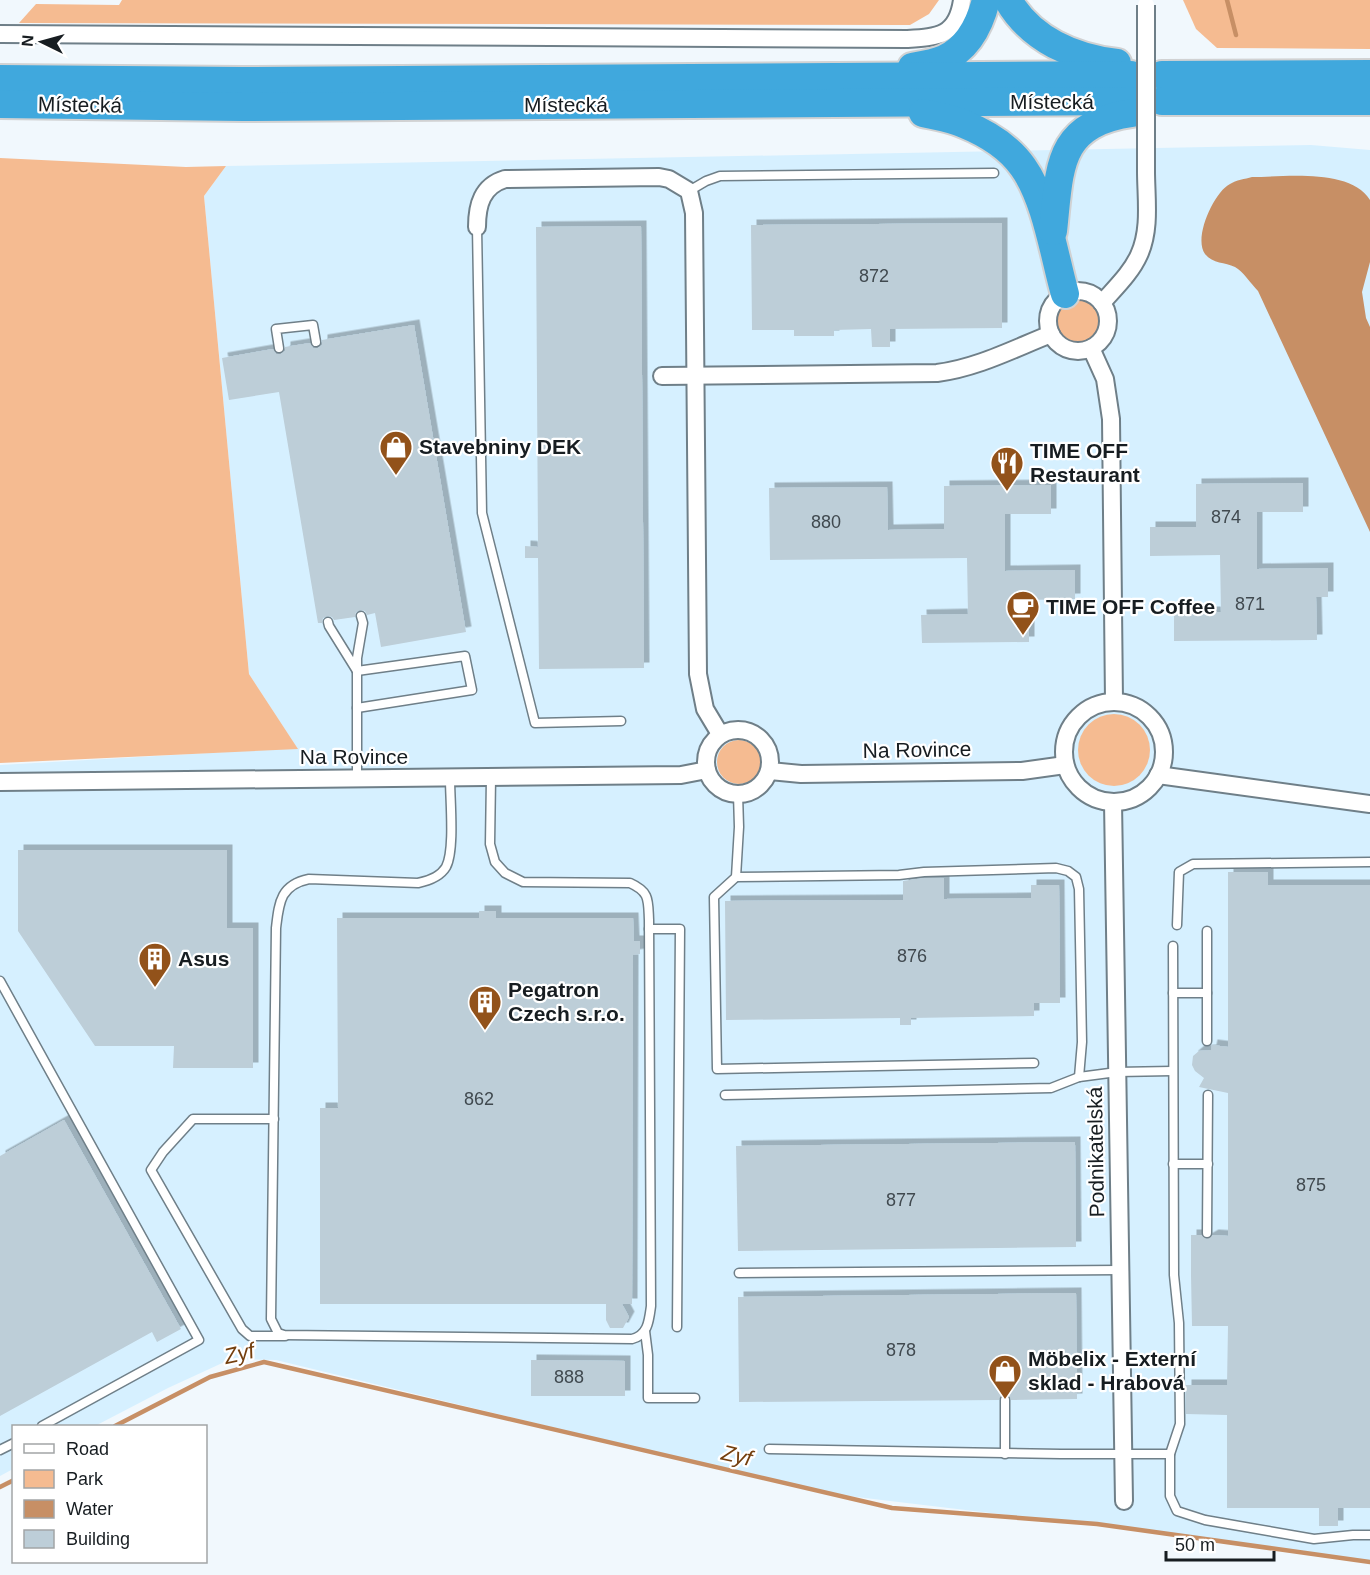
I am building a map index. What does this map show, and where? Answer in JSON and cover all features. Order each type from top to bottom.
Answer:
[{"type":"highway","points":[[860,90],[906,69],[944,59],[960,49],[973,34],[981,19],[986,0]]},
{"type":"highway","points":[[1008,0],[1020,18],[1034,31],[1057,46],[1090,58],[1131,89],[1112,116],[1093,123],[1077,136],[1065,153],[1059,175],[1052,239]]},
{"type":"highway","points":[[1370,74],[1214,75],[1162,88],[1228,101],[1370,101]]},
{"type":"highway","name":"Místecká","points":[[0,79],[860,90],[1131,89]]},
{"type":"highway","points":[[860,90],[918,112],[962,123],[1005,147],[1023,167],[1035,191],[1052,239],[1055,260],[1065,294]]},
{"type":"highway","name":"Místecká","points":[[0,104],[254,107],[860,90]]},
{"type":"street","points":[[0,34],[907,39],[933,38],[950,29],[958,18],[962,0]]},
{"type":"street","points":[[1102,303],[1132,267],[1144,240],[1147,226],[1146,2]]},
{"type":"street","points":[[477,227],[480,200],[496,182],[505,179],[659,177],[669,179],[689,191],[694,213],[698,674],[705,709],[720,734]]},
{"type":"street","points":[[1081,291],[1096,297],[1102,303],[1108,320],[1107,328],[1104,337],[1091,348],[1072,351],[1063,348],[1051,334],[1048,316],[1051,307],[1065,294],[1081,291]]},
{"type":"street","points":[[662,376],[937,373],[975,366],[1051,334]]},
{"type":"street","points":[[1091,348],[1105,379],[1111,419],[1114,701]]},
{"type":"street","points":[[1114,701],[1137,707],[1154,722],[1161,734],[1164,748],[1163,762],[1158,776],[1150,787],[1139,795],[1113,802],[1102,801],[1083,792],[1075,784],[1065,765],[1064,741],[1075,720],[1093,706],[1114,701]]},
{"type":"street","points":[[738,729],[756,734],[764,741],[771,760],[770,771],[758,788],[748,793],[738,794],[718,787],[711,779],[707,770],[708,750],[720,734],[738,729]]},
{"type":"street","name":"Na Rovince","points":[[770,771],[801,774],[1023,771],[1065,765]]},
{"type":"street","name":"Na Rovince","points":[[0,782],[450,779],[681,775],[707,770]]},
{"type":"street","points":[[1158,776],[1370,804]]},
{"type":"street","name":"Podnikatelská","points":[[1113,802],[1124,1501]]},
{"type":"lane","points":[[689,191],[720,176],[994,173]]},
{"type":"lane","points":[[477,227],[483,513],[535,723],[621,721]]},
{"type":"lane","points":[[279,348],[276,329],[313,324],[316,342]]},
{"type":"lane","points":[[357,779],[357,658],[363,623],[362,616]]},
{"type":"lane","points":[[328,621],[357,670]]},
{"type":"lane","points":[[357,670],[465,656],[472,690],[357,708]]},
{"type":"lane","points":[[274,1119],[193,1119],[163,1152],[152,1170],[242,1329],[250,1336],[632,1339],[638,1337],[648,1327],[651,1306],[647,895],[641,888],[630,883],[523,882],[505,873],[495,861],[490,844],[491,778]]},
{"type":"lane","points":[[291,1336],[278,1333],[271,1319],[276,928],[279,904],[283,894],[298,881],[309,879],[418,883],[433,879],[446,867],[451,848],[450,779]]},
{"type":"lane","points":[[736,877],[738,794]]},
{"type":"lane","points":[[1177,925],[1179,872],[1193,864],[1370,862]]},
{"type":"lane","points":[[1034,1063],[717,1069],[714,897],[736,877],[1056,868],[1068,871],[1076,877],[1079,889],[1082,1042],[1079,1077]]},
{"type":"lane","points":[[649,929],[680,929],[677,1327]]},
{"type":"lane","points":[[1207,931],[1207,1041]]},
{"type":"lane","points":[[1173,946],[1174,1275],[1179,1323],[1180,1424],[1170,1454],[1170,1496],[1177,1510],[1205,1521],[1314,1539],[1370,1535]]},
{"type":"lane","points":[[0,981],[198,1340],[44,1425]]},
{"type":"lane","points":[[1173,993],[1206,993]]},
{"type":"lane","points":[[725,1095],[1051,1088],[1079,1077],[1117,1072],[1172,1071]]},
{"type":"lane","points":[[1207,1233],[1208,1095]]},
{"type":"lane","points":[[1173,1164],[1208,1164]]},
{"type":"lane","points":[[739,1273],[1120,1270]]},
{"type":"lane","points":[[645,1331],[648,1355],[648,1398],[695,1398]]},
{"type":"lane","points":[[1005,1400],[1005,1454]]},
{"type":"lane","points":[[769,1449],[1005,1454],[1170,1454]]},
{"type":"shaded area","points":[[1311,145],[1370,150],[1370,1562],[1134,1530],[823,1493],[276,1360],[231,1359],[168,1388],[97,1425],[12,1425],[12,1470],[0,1476],[0,765],[297,748],[249,674],[204,196],[226,166]]},
{"type":"green space","points":[[122,0],[939,0],[929,14],[910,25],[19,23],[36,4],[119,5]]},
{"type":"green space","points":[[1183,0],[1370,0],[1370,49],[1217,48],[1196,29]]},
{"type":"green space","points":[[0,158],[186,167],[226,166],[204,196],[249,674],[298,749],[0,763]]},
{"type":"green space","points":[[1078,300],[1086,301],[1093,306],[1098,313],[1098,329],[1093,336],[1086,341],[1078,342],[1070,341],[1063,336],[1058,329],[1057,321],[1058,313],[1063,306],[1070,301]]},
{"type":"green space","points":[[1114,714],[1134,720],[1144,730],[1150,750],[1144,770],[1134,780],[1114,786],[1094,780],[1084,770],[1078,750],[1084,730],[1094,720]]},
{"type":"green space","points":[[739,740],[755,746],[761,762],[755,778],[739,784],[723,778],[717,762],[723,746]]},
{"type":"water","points":[[1316,176],[1333,179],[1361,190],[1370,200],[1370,262],[1362,292],[1366,318],[1370,327],[1370,532],[1258,291],[1238,269],[1212,260],[1205,254],[1202,247],[1203,227],[1218,196],[1232,183],[1252,177]]},
{"type":"building","points":[[1002,223],[1002,328],[890,329],[890,347],[872,347],[871,329],[834,330],[834,336],[794,336],[794,330],[752,330],[751,225]]},
{"type":"building","points":[[641,226],[644,668],[539,669],[538,558],[525,558],[525,546],[538,547],[536,227]]},
{"type":"building","name":"Stavebniny DEK","points":[[414,325],[466,632],[381,647],[375,613],[367,615],[365,611],[360,610],[356,612],[355,617],[334,620],[327,616],[323,618],[322,623],[318,623],[279,392],[229,400],[222,358],[273,349],[276,354],[281,354],[285,351],[285,347],[310,343],[313,348],[318,348],[322,345],[322,340]]},
{"type":"building","points":[[1303,483],[1303,512],[1257,512],[1257,569],[1328,568],[1328,597],[1316,597],[1317,640],[1174,641],[1174,612],[1221,612],[1220,555],[1150,556],[1150,527],[1196,527],[1196,484]]},
{"type":"building","points":[[1051,485],[1051,514],[1005,514],[1005,571],[1075,570],[1075,599],[1029,600],[1029,642],[922,643],[921,615],[968,614],[967,558],[770,560],[769,488],[887,487],[888,530],[944,529],[944,486]]},
{"type":"building","name":"Asus","points":[[18,850],[227,850],[227,928],[253,928],[253,1068],[173,1068],[174,1046],[95,1046],[18,931]]},
{"type":"building","points":[[1228,872],[1268,872],[1268,885],[1370,885],[1370,1508],[1338,1508],[1338,1526],[1319,1526],[1319,1508],[1227,1508],[1227,1415],[1186,1414],[1186,1385],[1227,1385],[1228,1326],[1192,1326],[1191,1235],[1201,1235],[1206,1239],[1213,1235],[1228,1236],[1228,1093],[1199,1087],[1204,1078],[1195,1071],[1192,1065],[1193,1056],[1199,1051],[1211,1050],[1212,1045],[1228,1047]]},
{"type":"building","points":[[944,878],[944,899],[1031,898],[1031,885],[1059,885],[1060,1003],[1034,1003],[1034,1016],[911,1018],[911,1025],[900,1025],[900,1018],[726,1020],[725,901],[903,900],[903,881]]},
{"type":"building","name":"Pegatron Czech s.r.o.","points":[[479,911],[496,911],[496,918],[633,918],[634,941],[640,941],[640,954],[633,955],[632,1304],[622,1304],[629,1317],[623,1328],[610,1328],[606,1320],[606,1304],[320,1304],[320,1108],[338,1108],[337,918],[479,918]]},
{"type":"building","points":[[64,1120],[181,1329],[157,1342],[152,1332],[0,1416],[0,1156]]},
{"type":"building","points":[[1075,1142],[1076,1247],[738,1251],[736,1146]]},
{"type":"building","points":[[1076,1293],[1077,1399],[1011,1400],[1009,1395],[1004,1394],[999,1400],[739,1402],[738,1297]]},
{"type":"building","points":[[531,1360],[625,1361],[625,1396],[531,1396]]},
{"type":"waterway","points":[[1227,0],[1236,35]]},
{"type":"waterway","name":"Zyf","points":[[117,1425],[210,1377],[264,1362],[892,1508],[1097,1524],[1370,1562]]},
{"type":"waterway","name":"Zyf","points":[[0,1487],[12,1481]]},
{"type":"place","name":"Stavebniny DEK","points":[[396,476]]},
{"type":"place","name":"TIME OFF Restaurant","points":[[1007,492]]},
{"type":"place","name":"TIME OFF Coffee","points":[[1023,636]]},
{"type":"place","name":"Asus","points":[[155,988]]},
{"type":"place","name":"Pegatron Czech s.r.o.","points":[[485,1031]]},
{"type":"place","name":"Möbelix - Externí sklad - Hrabová","points":[[1005,1400]]}]
